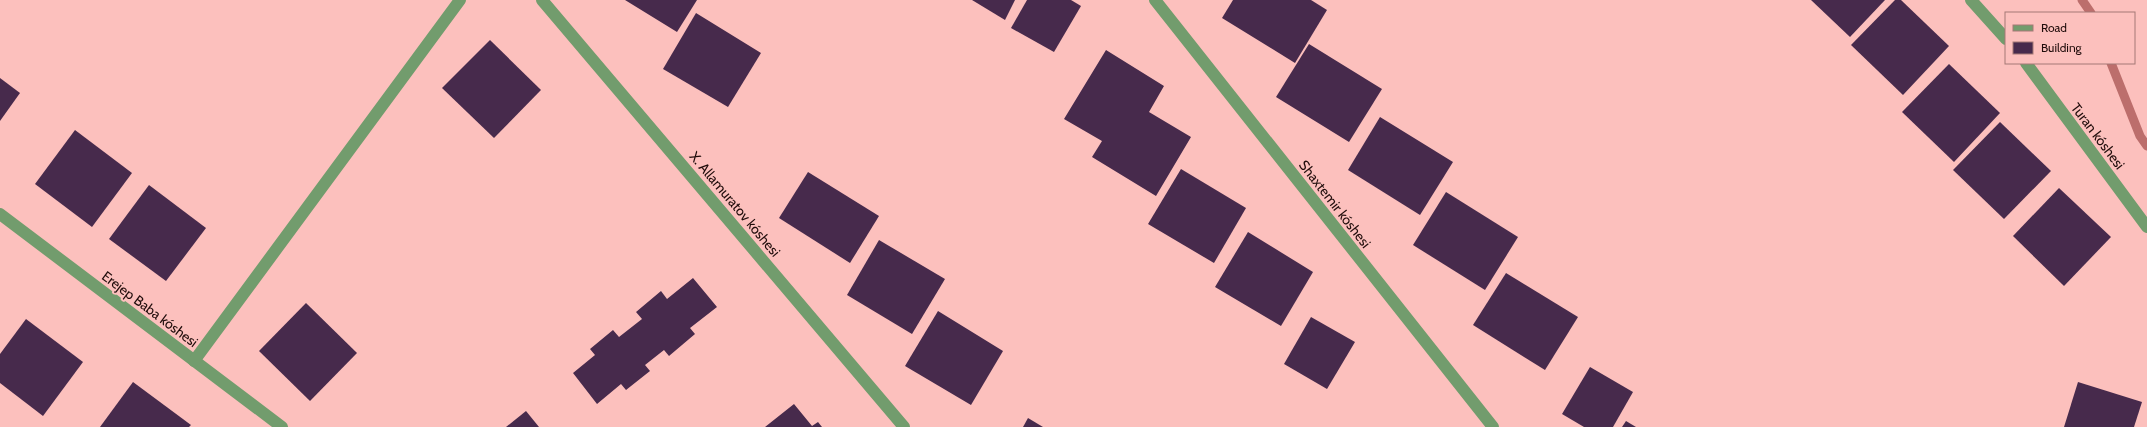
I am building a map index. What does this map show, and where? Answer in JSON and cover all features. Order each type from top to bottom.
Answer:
[{"type":"street","points":[[194,361],[460,0]]},
{"type":"street","name":"X. Allamuratov kóshesi","points":[[542,0],[904,427]]},
{"type":"street","name":"Shaxtemir kóshesi","points":[[1154,0],[1493,427]]},
{"type":"street","points":[[1971,0],[2005,39]]},
{"type":"street","name":"Turan kóshesi","points":[[2027,64],[2147,227]]},
{"type":"street","name":"Erejep Baba kóshesi","points":[[0,214],[282,427]]},
{"type":"building","points":[[625,0],[697,0],[677,32]]},
{"type":"building","points":[[972,0],[1015,0],[1005,20]]},
{"type":"building","points":[[1027,0],[1071,0],[1081,6],[1054,52],[1011,28]]},
{"type":"building","points":[[1233,0],[1311,0],[1327,10],[1295,63],[1222,18]]},
{"type":"building","points":[[1811,0],[1885,0],[1850,37]]},
{"type":"building","points":[[1895,0],[1901,0],[1949,46],[1903,95],[1851,45]]},
{"type":"building","points":[[696,13],[761,53],[728,107],[663,69]]},
{"type":"building","points":[[490,40],[541,90],[494,138],[442,88]]},
{"type":"building","points":[[1309,44],[1382,89],[1349,142],[1276,97]]},
{"type":"building","points":[[1106,50],[1164,86],[1149,112],[1191,137],[1156,196],[1092,157],[1102,141],[1064,119]]},
{"type":"building","points":[[1949,64],[2000,113],[1954,162],[1902,112]]},
{"type":"building","points":[[0,78],[20,93],[0,121]]},
{"type":"building","points":[[1380,117],[1453,162],[1420,215],[1348,170]]},
{"type":"building","points":[[2000,122],[2051,171],[2004,219],[1953,170]]},
{"type":"building","points":[[75,130],[132,173],[92,227],[35,184]]},
{"type":"building","points":[[1181,169],[1246,208],[1214,263],[1148,224]]},
{"type":"building","points":[[808,172],[879,216],[850,263],[779,218]]},
{"type":"building","points":[[149,185],[206,228],[166,281],[109,239]]},
{"type":"building","points":[[2059,188],[2111,237],[2064,286],[2013,236]]},
{"type":"building","points":[[1446,192],[1518,237],[1485,290],[1413,245]]},
{"type":"building","points":[[1248,232],[1313,272],[1281,326],[1215,287]]},
{"type":"building","points":[[879,240],[945,279],[912,334],[847,295]]},
{"type":"building","points":[[1506,273],[1578,317],[1545,370],[1473,325]]},
{"type":"building","points":[[693,278],[717,307],[690,328],[695,334],[669,356],[664,350],[645,365],[650,371],[626,390],[621,384],[597,404],[573,373],[595,355],[590,349],[613,330],[619,337],[642,319],[636,312],[661,291],[667,299]]},
{"type":"building","points":[[306,303],[357,353],[310,401],[259,351]]},
{"type":"building","points":[[938,311],[1003,351],[971,405],[905,366]]},
{"type":"building","points":[[1311,317],[1355,342],[1327,389],[1284,364]]},
{"type":"building","points":[[26,319],[83,362],[43,416],[0,383],[0,354]]},
{"type":"building","points":[[1590,367],[1633,392],[1613,427],[1584,427],[1562,414]]},
{"type":"building","points":[[133,382],[191,425],[189,427],[100,427]]},
{"type":"building","points":[[2078,382],[2142,402],[2134,427],[2064,427]]},
{"type":"building","points":[[794,404],[812,426],[818,422],[822,427],[765,427]]},
{"type":"building","points":[[526,411],[539,427],[506,427]]},
{"type":"building","points":[[1028,418],[1043,427],[1023,427]]},
{"type":"building","points":[[1626,421],[1636,427],[1622,427]]},
{"type":"waterway","points":[[2082,0],[2090,12]]},
{"type":"waterway","points":[[2111,64],[2140,136],[2147,146]]}]
